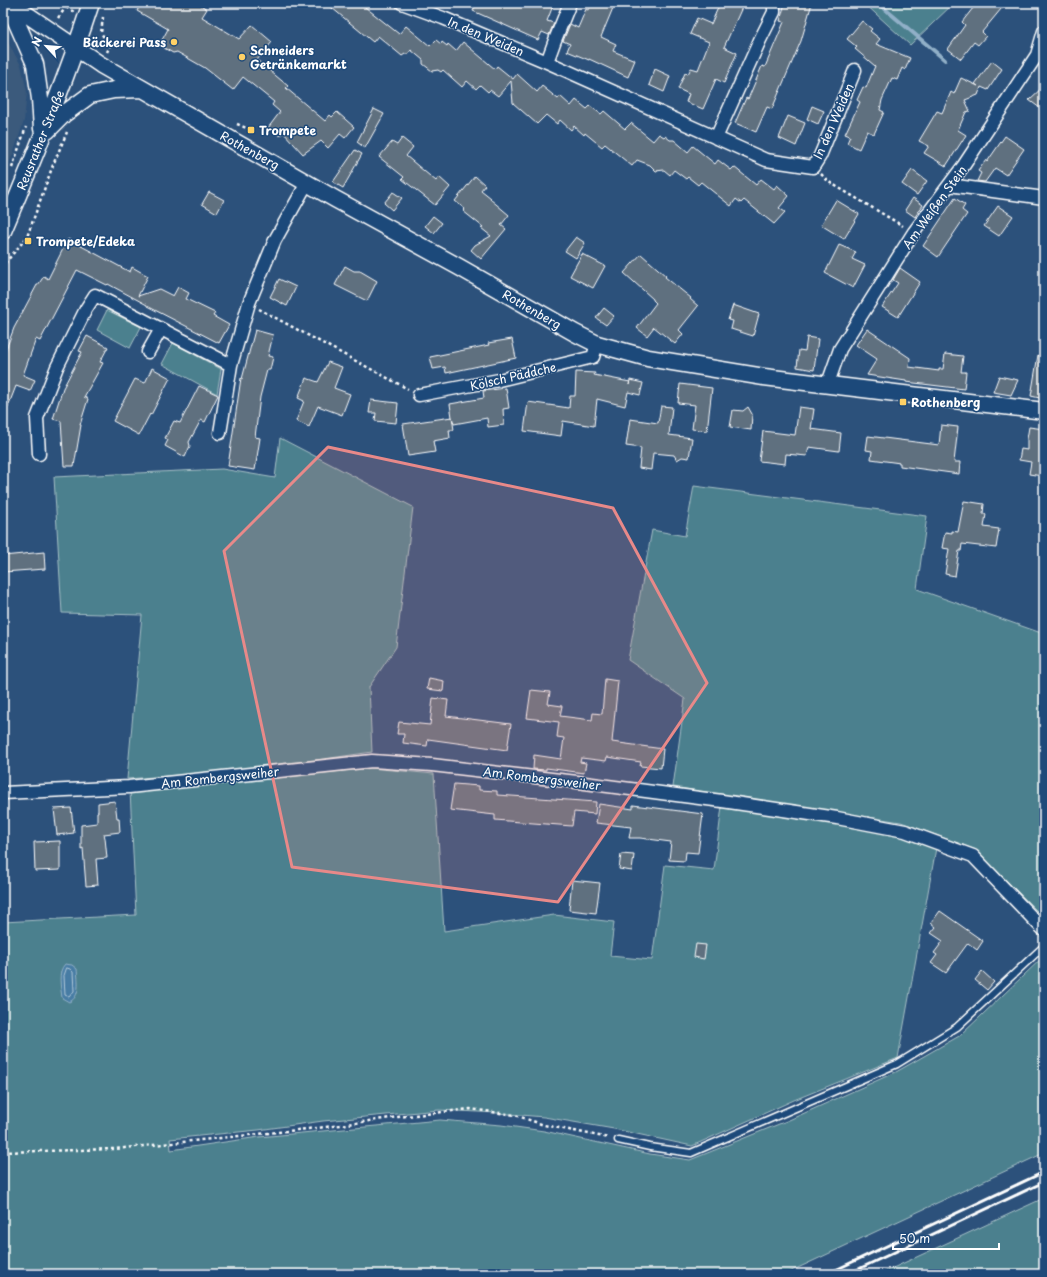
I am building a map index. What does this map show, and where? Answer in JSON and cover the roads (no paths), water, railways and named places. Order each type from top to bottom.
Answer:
[{"type":"street","points":[[9,3],[76,48]]},
{"type":"street","points":[[9,3],[35,64],[43,134]]},
{"type":"street","name":"Reusrather Straße","points":[[3,231],[43,134],[76,48],[91,3]]},
{"type":"street","name":"In den Weiden","points":[[402,3],[443,18],[547,62],[766,160],[813,167],[820,156],[855,70]]},
{"type":"street","points":[[547,62],[554,40],[570,3]]},
{"type":"street","points":[[716,138],[774,12],[774,3]]},
{"type":"street","name":"Am Weißen Stein","points":[[828,386],[840,349],[914,232],[964,165],[1037,55],[1044,31]]},
{"type":"street","name":"Rothenberg","points":[[76,48],[101,66],[144,89],[307,183],[597,344],[648,358],[764,377],[828,386],[1044,411]]},
{"type":"street","points":[[43,134],[64,114],[90,95],[114,90],[144,89]]},
{"type":"street","points":[[220,434],[231,365],[249,303],[275,240],[307,183]]},
{"type":"street","points":[[949,185],[1044,198]]},
{"type":"street","points":[[39,454],[37,418],[57,367],[86,309],[95,296],[231,365]]},
{"type":"street","points":[[148,352],[161,329]]},
{"type":"street","name":"Kölsch Päddche","points":[[419,395],[499,380],[593,357],[597,344]]},
{"type":"street","name":"Am Rombergsweiher","points":[[3,793],[129,787],[372,762],[416,763],[672,794],[837,818],[905,831],[973,856],[1044,930]]},
{"type":"lane","points":[[618,1140],[650,1147],[691,1153],[897,1064],[957,1027],[1044,946]]},
{"type":"water","points":[[65,964],[72,965],[77,969],[77,993],[73,1000],[69,1002],[62,998],[60,985],[61,971]]},
{"type":"waterway","points":[[878,3],[945,60]]},
{"type":"railway","points":[[827,1274],[1044,1172]]},
{"type":"railway","points":[[848,1274],[1044,1182]]},
{"type":"place","name":"Bäckerei Pass","points":[[174,42]]},
{"type":"place","name":"Schneiders Getränkemarkt","points":[[242,57]]},
{"type":"place","name":"Trompete","points":[[251,130]]},
{"type":"place","name":"Trompete/Edeka","points":[[28,241]]},
{"type":"place","name":"Rothenberg","points":[[903,402]]}]
